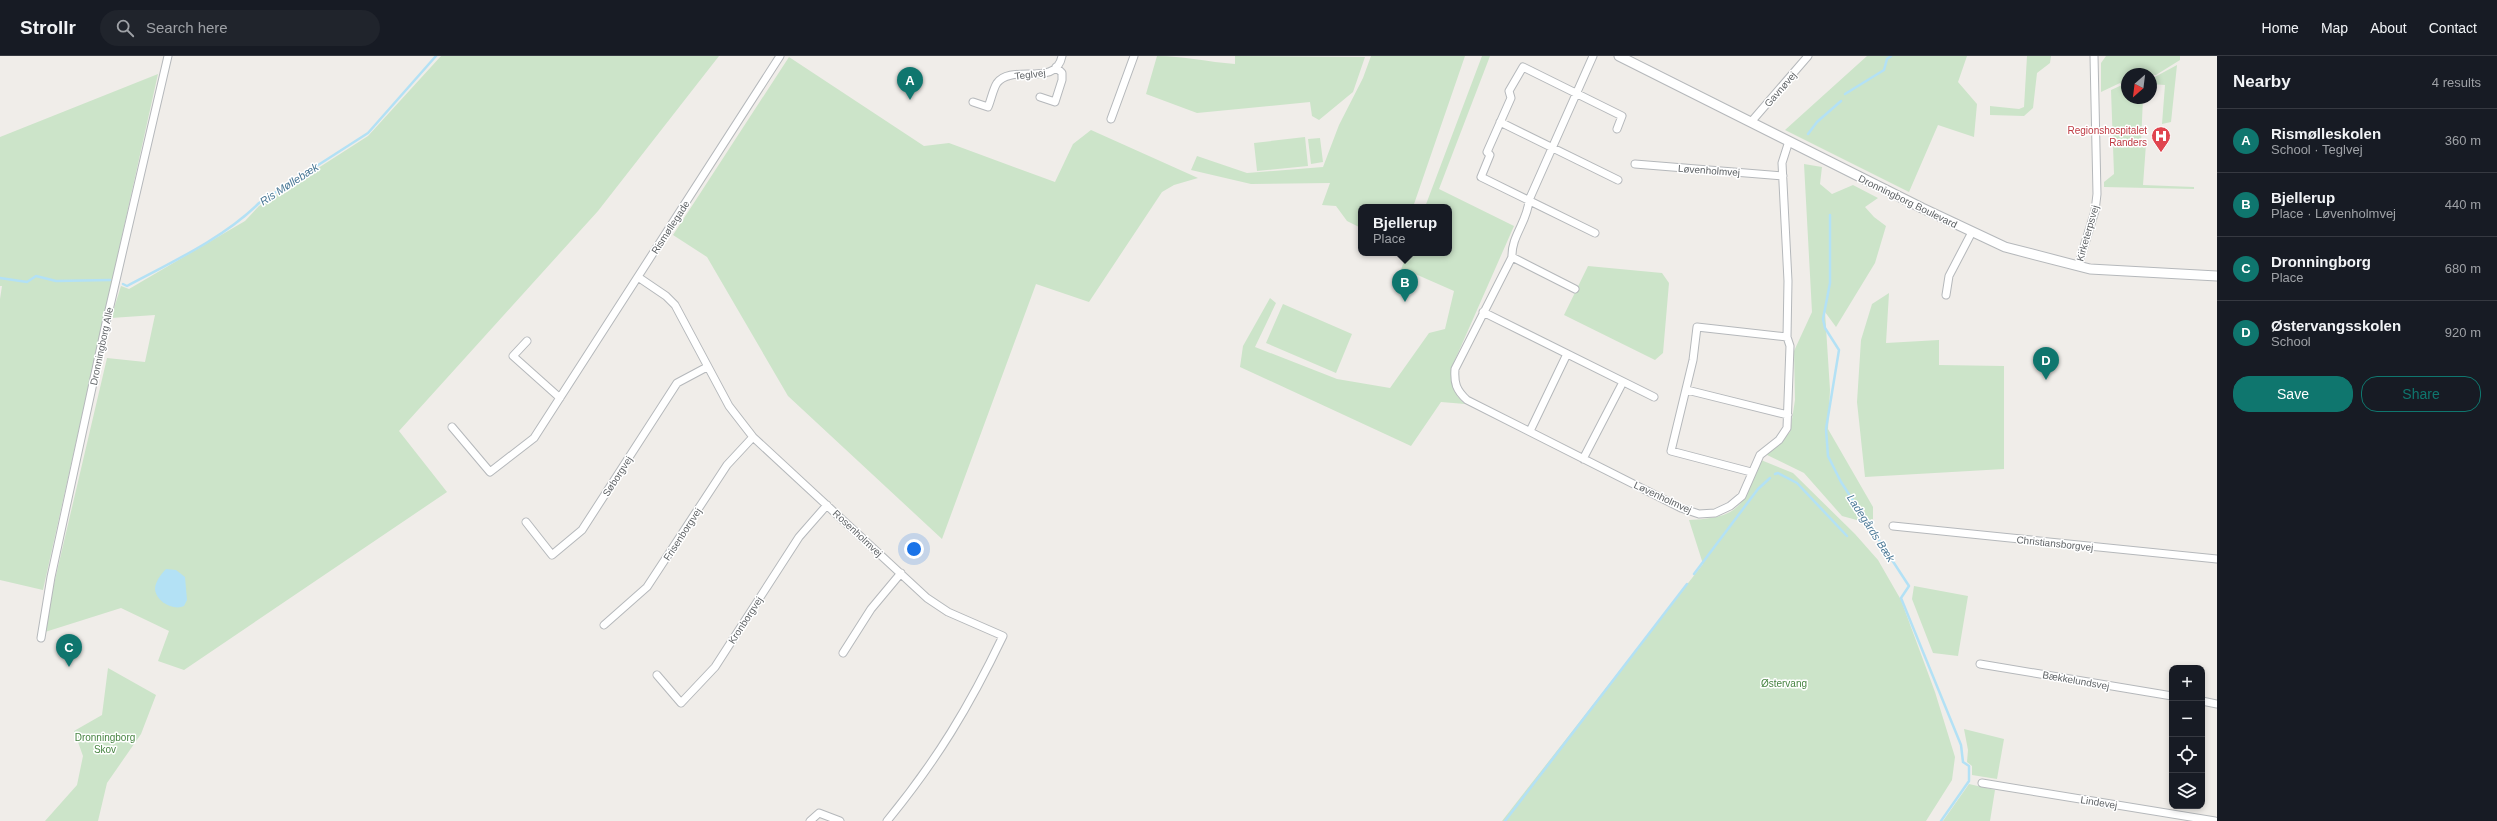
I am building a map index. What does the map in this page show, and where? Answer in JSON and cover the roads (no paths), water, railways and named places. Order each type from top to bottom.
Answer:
[{"type":"street","name":"Dronningborg Alle","points":[[41,638],[51,577],[103,339],[168,56]]},
{"type":"street","name":"Rismøllegade","points":[[452,427],[490,472],[534,438],[780,56]]},
{"type":"street","name":"Teglvej","points":[[973,102],[988,107],[997,83],[1006,77],[1046,74],[1056,67],[1062,56]]},
{"type":"street","points":[[1111,119],[1134,56]]},
{"type":"street","name":"Løvenholmvej","points":[[1593,56],[1575,92],[1572,103],[1551,147],[1549,155],[1529,200],[1528,209],[1511,246],[1512,257],[1455,369],[1454,382],[1458,392],[1467,400],[1681,508],[1699,514],[1715,513],[1730,506],[1742,496],[1751,472],[1760,455],[1780,440],[1787,428],[1790,346],[1787,337],[1788,281],[1782,163],[1789,141]]},
{"type":"street","name":"Dronningborg Boulevard","points":[[1619,56],[2005,247],[2078,266],[2217,276]]},
{"type":"street","name":"Gavnøvej","points":[[1751,122],[1808,56]]},
{"type":"street","name":"Kirketerpsvej","points":[[2078,266],[2095,211],[2097,194],[2094,56]]},
{"type":"street","name":"Teglvej","points":[[1040,97],[1055,102],[1062,80],[1062,73],[1056,67]]},
{"type":"street","points":[[1595,233],[1481,177],[1490,155],[1487,152],[1511,98],[1509,91],[1523,67],[1622,116],[1616,129]]},
{"type":"street","points":[[1500,122],[1618,180]]},
{"type":"street","name":"Løvenholmvej","points":[[1635,164],[1783,176]]},
{"type":"street","points":[[1946,295],[1949,276],[1972,232]]},
{"type":"street","points":[[1512,257],[1575,289]]},
{"type":"street","name":"Rosenholmvej","points":[[638,277],[666,296],[675,305],[707,367],[730,406],[753,437],[927,598],[948,612],[1003,636],[976,692],[952,734],[923,777],[887,821]]},
{"type":"street","points":[[1483,312],[1654,397]]},
{"type":"street","points":[[1751,472],[1671,451],[1687,390],[1697,326],[1787,337]]},
{"type":"street","points":[[527,341],[513,356],[560,398]]},
{"type":"street","points":[[1530,431],[1567,354]]},
{"type":"street","name":"Søborgvej","points":[[526,522],[552,554],[582,530],[677,383],[707,367]]},
{"type":"street","points":[[1584,459],[1623,382]]},
{"type":"street","points":[[1687,390],[1788,415]]},
{"type":"street","name":"Frisenborgvej","points":[[604,625],[647,587],[727,464],[753,437]]},
{"type":"street","name":"Kronborgvej","points":[[657,675],[682,703],[715,667],[800,537],[827,505]]},
{"type":"street","name":"Christiansborgvej","points":[[1893,526],[2217,559]]},
{"type":"street","points":[[843,653],[871,609],[901,573]]},
{"type":"street","name":"Bækkelundsvej","points":[[1980,664],[2169,696]]},
{"type":"street","points":[[2205,702],[2217,704]]},
{"type":"street","name":"Lindevej","points":[[1982,783],[2215,821]]},
{"type":"street","points":[[810,821],[818,813],[840,821]]},
{"type":"water","points":[[166,569],[176,570],[185,577],[187,600],[184,606],[175,607],[166,604],[156,594],[156,584]]},
{"type":"waterway","name":"Ris Møllebæk","points":[[123,284],[127,286],[213,239],[230,228],[259,203],[368,133],[436,56]]},
{"type":"waterway","name":"Ladegårds Bæk","points":[[1845,94],[1884,70],[1887,59],[1891,56]]},
{"type":"waterway","name":"Ladegårds Bæk","points":[[1808,134],[1817,122],[1841,101]]},
{"type":"waterway","name":"Ladegårds Bæk","points":[[1830,215],[1830,283],[1823,319],[1825,328],[1839,350],[1826,429],[1828,456],[1841,482],[1909,586],[1901,598],[1961,745],[1963,762],[1969,766],[1969,781],[1941,821]]},
{"type":"waterway","name":"Ris Møllebæk","points":[[0,278],[27,282],[36,276],[56,281],[110,280]]},
{"type":"waterway","points":[[1775,474],[1778,473],[1797,483],[1847,536]]},
{"type":"waterway","points":[[1694,574],[1758,489],[1770,478]]},
{"type":"waterway","points":[[1505,821],[1687,584]]},
{"type":"place","name":"Rismølleskolen","points":[[910,100]]},
{"type":"place","name":"Regionshospitalet Randers","points":[[2161,153]]},
{"type":"place","name":"Bjellerup","points":[[1405,302]]},
{"type":"place","name":"Østervangsskolen","points":[[2046,380]]},
{"type":"place","name":"Dronningborg","points":[[69,667]]},
{"type":"park label","name":"Østervang","points":[[1784,683]]},
{"type":"park label","name":"Dronningborg Skov","points":[[105,742]]}]
